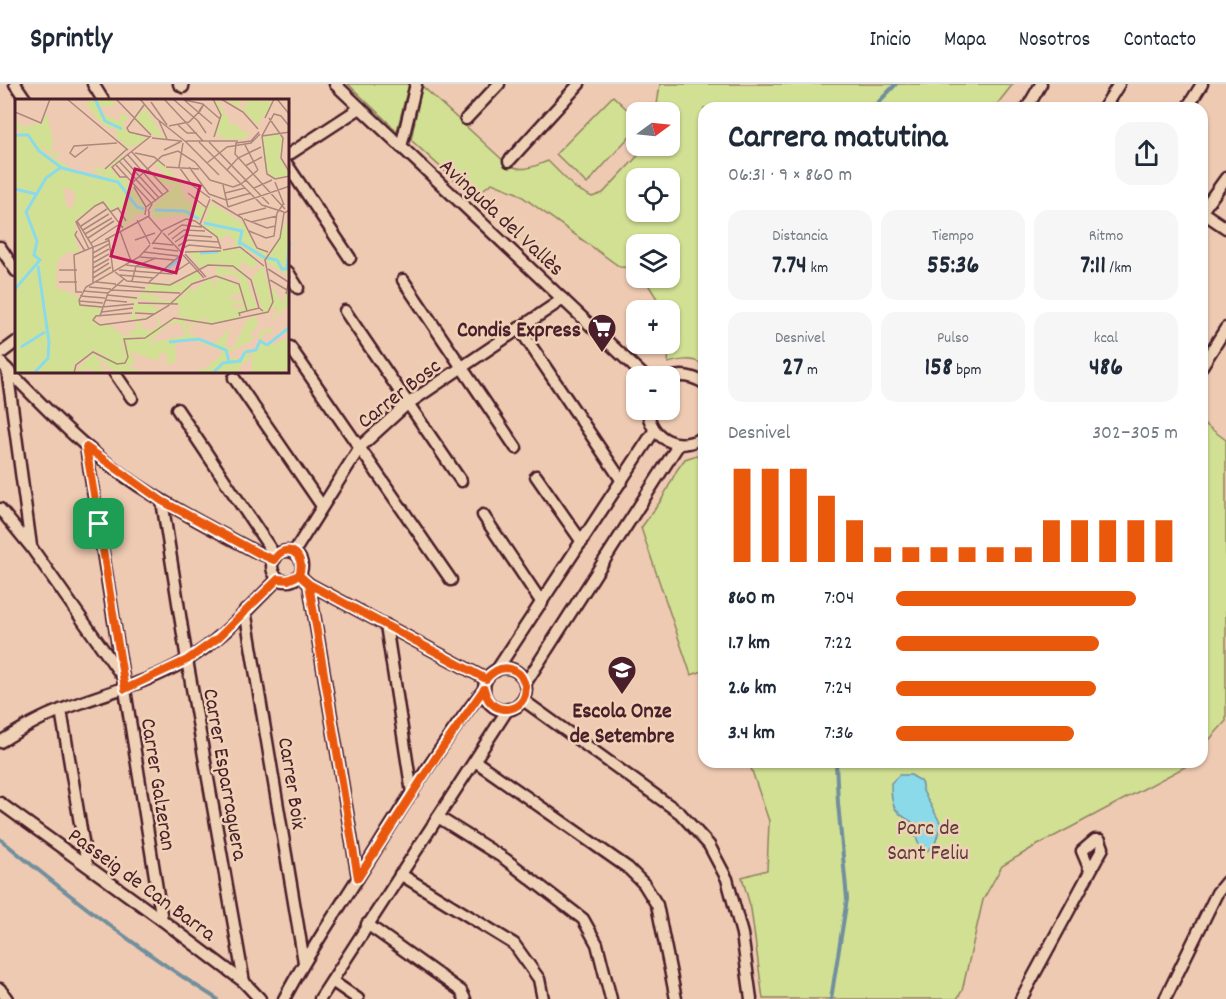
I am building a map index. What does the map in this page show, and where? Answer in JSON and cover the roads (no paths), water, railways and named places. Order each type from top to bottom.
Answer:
[{"type":"street","points":[[15,84],[25,99]]},
{"type":"street","points":[[93,84],[102,99]]},
{"type":"street","name":"Avinguda del Vallès","points":[[335,84],[633,366]]},
{"type":"street","points":[[401,147],[416,84]]},
{"type":"street","points":[[466,119],[499,84]]},
{"type":"street","points":[[509,161],[579,84]]},
{"type":"street","points":[[1032,102],[1041,84]]},
{"type":"street","points":[[1108,102],[1119,84]]},
{"type":"street","points":[[1191,102],[1202,84]]},
{"type":"street","points":[[290,154],[360,108]]},
{"type":"street","points":[[290,169],[350,258]]},
{"type":"street","points":[[1208,204],[1226,178]]},
{"type":"street","points":[[1208,216],[1226,228]]},
{"type":"street","points":[[0,247],[15,270]]},
{"type":"street","points":[[290,275],[298,288]]},
{"type":"street","points":[[403,280],[516,448]]},
{"type":"street","name":"Carrer Bosc","points":[[294,552],[360,447],[409,403],[563,299]]},
{"type":"street","points":[[345,311],[461,481]]},
{"type":"street","points":[[519,328],[622,481]]},
{"type":"street","points":[[1208,356],[1226,328]]},
{"type":"street","points":[[0,354],[15,343]]},
{"type":"street","points":[[290,346],[451,580]]},
{"type":"street","points":[[3,365],[86,447],[162,501],[258,553],[275,558]]},
{"type":"street","points":[[3,365],[31,547]]},
{"type":"street","points":[[115,374],[132,398]]},
{"type":"street","points":[[680,375],[698,380]]},
{"type":"street","points":[[234,378],[322,506]]},
{"type":"street","points":[[177,409],[275,558],[274,572],[278,579]]},
{"type":"street","points":[[649,420],[654,431],[670,442],[689,444],[698,439]]},
{"type":"street","points":[[281,999],[412,792],[542,603],[654,431]]},
{"type":"street","points":[[525,684],[679,444]]},
{"type":"street","points":[[86,447],[124,684]]},
{"type":"street","points":[[536,476],[582,542]]},
{"type":"street","name":"Carrer Esparraguera","points":[[162,501],[187,660],[244,982]]},
{"type":"street","name":"Carrer Galzeran","points":[[0,509],[31,547],[124,684],[162,920]]},
{"type":"street","points":[[483,515],[542,603]]},
{"type":"street","points":[[0,742],[26,726],[61,710],[187,660],[218,638],[278,579],[288,580],[299,575],[300,559],[294,552],[282,552],[275,558]]},
{"type":"street","points":[[299,575],[309,584],[386,625],[485,684],[490,704],[508,710],[517,706],[523,700],[526,687],[522,677],[516,671],[504,668],[496,671]]},
{"type":"street","points":[[309,584],[358,878]]},
{"type":"street","name":"Carrer Boix","points":[[245,610],[304,962]]},
{"type":"street","points":[[386,625],[412,792]]},
{"type":"street","points":[[523,700],[680,813],[709,845],[727,879],[742,934],[751,999]]},
{"type":"street","points":[[61,710],[87,865]]},
{"type":"street","points":[[320,999],[508,710]]},
{"type":"street","points":[[475,760],[628,868],[645,884],[657,905],[676,999]]},
{"type":"street","name":"Passeig de Can Barra","points":[[0,803],[162,920],[244,982],[260,999]]},
{"type":"street","points":[[438,817],[505,859],[583,919],[597,944],[612,999]]},
{"type":"street","points":[[1021,999],[1090,870]]},
{"type":"street","points":[[400,874],[514,944],[539,979],[543,999]]},
{"type":"street","points":[[1165,999],[1217,893],[1226,882]]},
{"type":"street","points":[[367,924],[461,991],[465,999]]},
{"type":"street","points":[[332,981],[358,999]]},
{"type":"street","points":[[0,989],[7,999]]},
{"type":"water","points":[[899,775],[911,775],[921,781],[923,791],[941,824],[935,844],[927,851],[918,843],[912,822],[894,807],[891,783]]},
{"type":"waterway","points":[[879,102],[896,84]]},
{"type":"waterway","points":[[831,999],[847,899],[836,768]]},
{"type":"waterway","points":[[0,839],[106,923],[217,999]]},
{"type":"place","name":"Condis Express","points":[[602,354]]},
{"type":"place","name":"Escola Onze de Setembre","points":[[622,696]]},
{"type":"park label","name":"Parc de Sant Feliu","points":[[928,838]]}]
